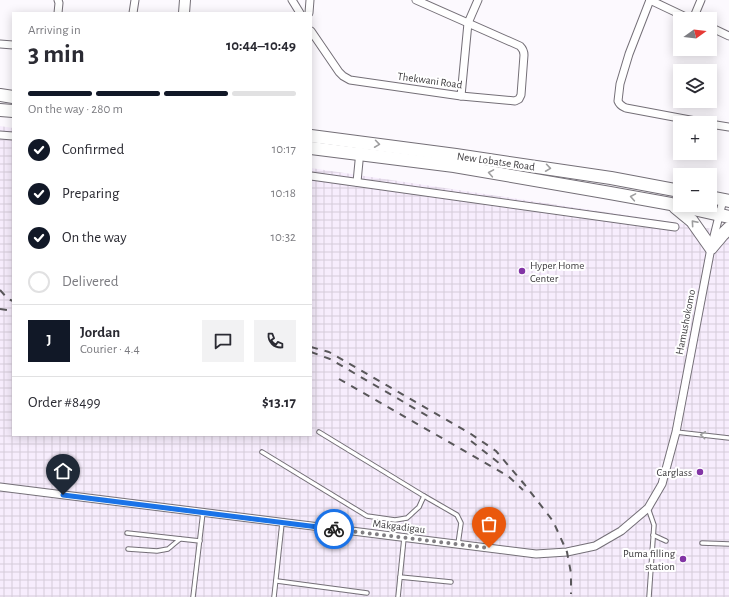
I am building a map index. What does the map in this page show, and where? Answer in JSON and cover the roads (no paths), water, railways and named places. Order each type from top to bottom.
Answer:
[{"type":"main road","points":[[0,96],[12,97]]},
{"type":"main road","points":[[0,110],[12,111]]},
{"type":"main road","name":"New Lobatse Road","points":[[312,136],[361,148],[456,155],[611,178],[673,190]]},
{"type":"main road","points":[[312,148],[361,148],[671,204],[724,216]]},
{"type":"main road","points":[[671,204],[692,221],[710,248],[729,228]]},
{"type":"street","points":[[58,0],[58,12]]},
{"type":"street","points":[[133,12],[135,0]]},
{"type":"street","points":[[184,12],[185,0]]},
{"type":"street","points":[[292,0],[299,12]]},
{"type":"street","points":[[309,12],[310,0]]},
{"type":"street","points":[[416,0],[468,23]]},
{"type":"street","points":[[461,96],[468,23],[478,0]]},
{"type":"street","points":[[673,117],[626,108],[620,105],[618,101],[620,84],[626,62],[650,0],[675,12]]},
{"type":"street","points":[[696,12],[701,0]]},
{"type":"street","name":"Thekwani Road","points":[[312,32],[339,72],[350,80],[461,96],[517,100],[521,96],[523,50],[520,46],[468,23]]},
{"type":"street","points":[[717,31],[729,36]]},
{"type":"street","points":[[0,44],[12,45]]},
{"type":"street","points":[[717,125],[729,127]]},
{"type":"street","points":[[0,135],[12,136]]},
{"type":"street","points":[[357,182],[361,148]]},
{"type":"street","points":[[312,176],[675,227]]},
{"type":"street","name":"Hamushokomo","points":[[672,448],[710,248],[724,216],[726,200]]},
{"type":"street","name":"Makgadigau","points":[[0,487],[536,554],[566,552],[595,546],[621,531],[648,508],[662,484],[672,448]]},
{"type":"lane","points":[[319,432],[457,515],[461,523],[458,545]]},
{"type":"lane","points":[[676,432],[729,438]]},
{"type":"lane","points":[[262,452],[367,516],[395,520],[408,518],[419,507],[424,496]]},
{"type":"lane","points":[[648,508],[654,525],[649,597]]},
{"type":"lane","points":[[193,597],[203,512]]},
{"type":"lane","points":[[274,597],[277,581],[282,523]]},
{"type":"lane","points":[[127,533],[200,541]]},
{"type":"lane","points":[[653,535],[666,541]]},
{"type":"lane","points":[[398,597],[404,538]]},
{"type":"lane","points":[[128,549],[157,551],[168,549],[180,539]]},
{"type":"lane","points":[[702,543],[729,544]]},
{"type":"lane","points":[[400,577],[451,582]]},
{"type":"lane","points":[[277,581],[368,593]]},
{"type":"railway","points":[[0,290],[8,299],[12,301]]},
{"type":"railway","points":[[0,309],[12,311]]},
{"type":"railway","points":[[312,347],[329,352],[471,434],[496,451],[553,521],[567,552],[571,573],[571,594]]},
{"type":"railway","points":[[312,352],[330,359],[431,418]]},
{"type":"railway","points":[[339,379],[508,476],[523,490]]},
{"type":"railway","points":[[471,441],[504,467]]},
{"type":"place","name":"Hyper Home Center","points":[[522,271]]},
{"type":"place","name":"Carglass","points":[[700,472]]},
{"type":"place","name":"Puma filling station","points":[[683,559]]}]
